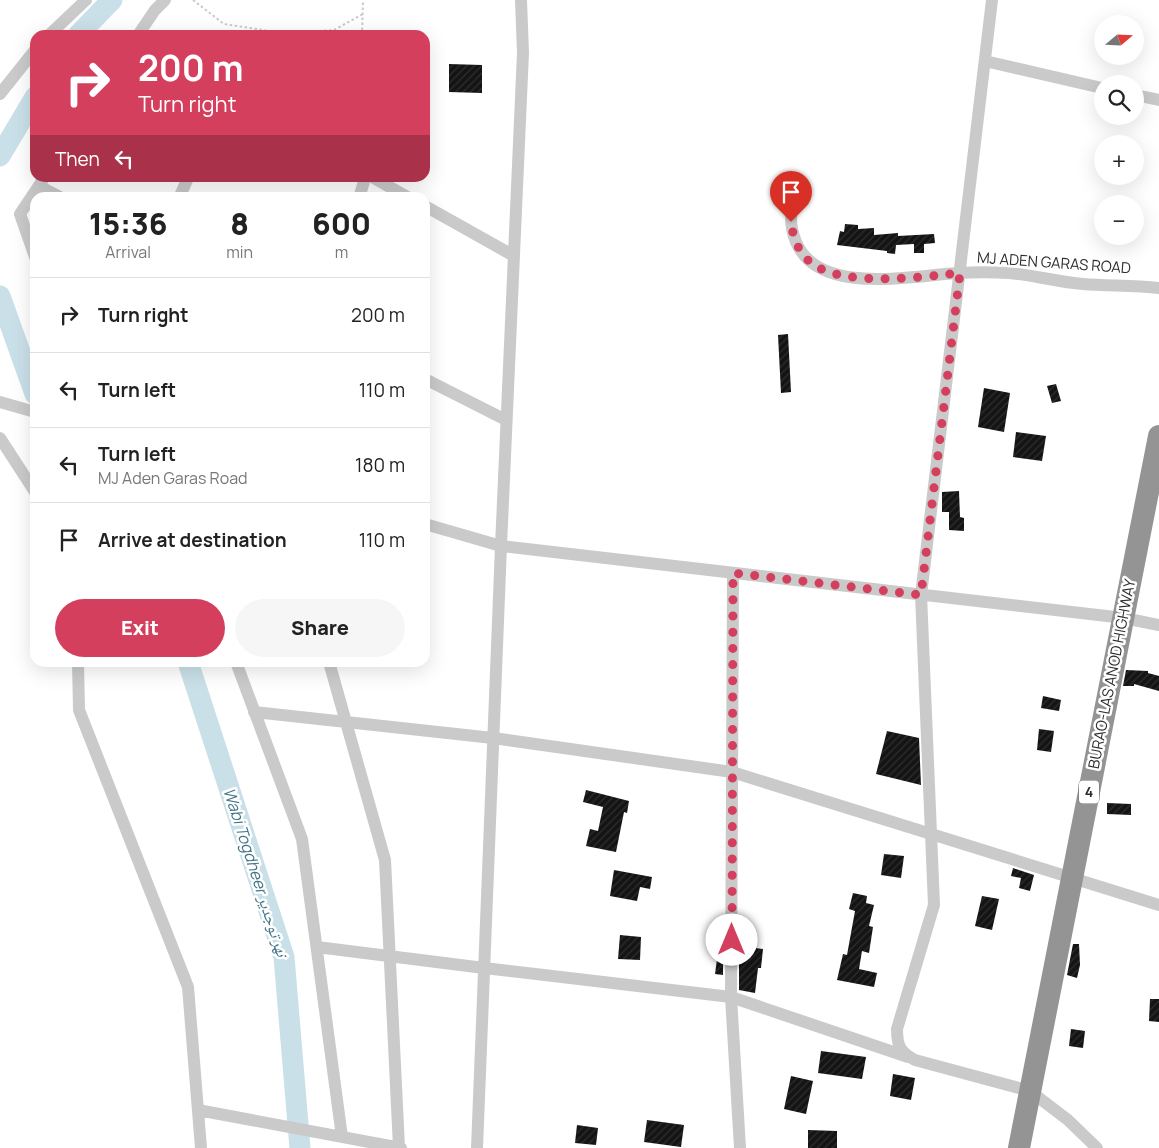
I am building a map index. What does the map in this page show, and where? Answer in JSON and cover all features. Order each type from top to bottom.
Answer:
[{"type":"highway","name":"BURAO-LAS ANOD HIGHWAY","points":[[1019,1148],[1159,436]]},
{"type":"street","points":[[54,30],[86,0]]},
{"type":"street","points":[[141,30],[155,10],[165,0]]},
{"type":"street","points":[[477,1148],[506,420],[523,53],[521,0]]},
{"type":"street","points":[[915,1060],[904,1053],[899,1046],[897,1029],[934,905],[921,595],[992,0]]},
{"type":"street","points":[[0,94],[30,56]]},
{"type":"street","points":[[985,61],[1094,86]]},
{"type":"street","points":[[1144,97],[1159,100]]},
{"type":"street","points":[[41,182],[54,192]]},
{"type":"street","points":[[381,182],[398,192]]},
{"type":"street","name":"MJ ADEN GARAS ROAD","points":[[795,198],[791,222],[793,234],[800,250],[809,262],[819,268],[844,276],[914,278],[960,273],[1009,273],[1082,284],[1136,285],[1159,288]]},
{"type":"street","points":[[30,199],[20,214],[30,243]]},
{"type":"street","points":[[430,209],[514,256]]},
{"type":"street","points":[[430,382],[506,420]]},
{"type":"street","points":[[4,403],[30,411]]},
{"type":"street","points":[[0,438],[30,484]]},
{"type":"street","points":[[430,525],[501,546],[1124,618],[1159,625]]},
{"type":"street","points":[[733,573],[731,996],[740,1148]]},
{"type":"street","points":[[78,667],[79,710],[188,987],[201,1148]]},
{"type":"street","points":[[238,667],[302,839],[342,1137]]},
{"type":"street","points":[[198,1110],[400,1148],[385,860],[331,667]]},
{"type":"street","points":[[254,712],[493,738],[732,772],[1159,906]]},
{"type":"street","points":[[317,947],[731,996],[915,1060],[1030,1092],[1068,1120],[1097,1148]]},
{"type":"path","points":[[193,0],[224,24],[268,30]]},
{"type":"path","points":[[362,30],[363,0]]},
{"type":"path","points":[[334,30],[363,14]]},
{"type":"building","points":[[449,64],[482,65],[482,93],[449,92]]},
{"type":"building","points":[[845,224],[858,225],[858,229],[874,228],[874,235],[898,233],[898,236],[934,234],[935,243],[924,244],[924,253],[914,253],[914,244],[896,245],[895,254],[887,253],[887,251],[837,245],[840,231],[844,232]]},
{"type":"building","points":[[788,334],[791,392],[781,393],[778,335]]},
{"type":"building","points":[[1056,384],[1061,401],[1052,403],[1047,386]]},
{"type":"building","points":[[984,388],[1010,393],[1004,432],[978,427]]},
{"type":"building","points":[[1016,432],[1046,436],[1042,461],[1013,457]]},
{"type":"building","points":[[959,491],[960,517],[964,518],[964,531],[949,530],[949,512],[942,512],[942,492]]},
{"type":"building","points":[[1126,670],[1148,671],[1148,673],[1159,676],[1159,691],[1134,684],[1134,686],[1123,686]]},
{"type":"building","points":[[1043,696],[1061,700],[1059,711],[1041,708]]},
{"type":"building","points":[[1039,729],[1054,731],[1051,752],[1037,750]]},
{"type":"building","points":[[887,731],[919,738],[921,785],[876,774]]},
{"type":"building","points":[[586,790],[629,801],[627,813],[624,812],[616,852],[586,846],[590,829],[598,831],[603,807],[583,802]]},
{"type":"building","points":[[1107,803],[1131,804],[1131,815],[1107,814]]},
{"type":"building","points":[[884,854],[904,856],[901,878],[881,875]]},
{"type":"building","points":[[1013,868],[1034,875],[1030,891],[1019,888],[1021,878],[1011,876]]},
{"type":"building","points":[[614,870],[652,877],[650,889],[640,887],[637,901],[610,896]]},
{"type":"building","points":[[853,893],[867,896],[866,903],[874,905],[869,926],[873,927],[869,953],[862,951],[859,969],[877,973],[874,987],[837,980],[843,954],[847,955],[855,911],[849,909]]},
{"type":"building","points":[[982,896],[999,899],[992,930],[975,926]]},
{"type":"building","points":[[620,935],[641,937],[640,960],[618,959]]},
{"type":"building","points":[[719,944],[723,944],[723,975],[715,974]]},
{"type":"building","points":[[1073,944],[1079,944],[1080,965],[1077,978],[1067,975]]},
{"type":"building","points":[[739,946],[763,949],[761,968],[758,968],[755,993],[739,990]]},
{"type":"building","points":[[1150,999],[1159,999],[1159,1022],[1149,1021]]},
{"type":"building","points":[[1071,1029],[1085,1031],[1083,1048],[1069,1046]]},
{"type":"building","points":[[821,1051],[866,1057],[862,1079],[818,1073]]},
{"type":"building","points":[[893,1074],[915,1078],[911,1100],[890,1096]]},
{"type":"building","points":[[791,1076],[813,1081],[806,1114],[784,1109]]},
{"type":"building","points":[[647,1120],[684,1125],[681,1147],[644,1142]]},
{"type":"building","points":[[577,1125],[598,1128],[596,1145],[575,1143]]},
{"type":"building","points":[[808,1130],[837,1131],[837,1148],[808,1148]]},
{"type":"waterway","name":"Wabi Togdheer نهر توجدير","points":[[83,30],[112,0]]},
{"type":"waterway","name":"Wabi Togdheer نهر توجدير","points":[[0,156],[30,105]]},
{"type":"waterway","name":"Wabi Togdheer نهر توجدير","points":[[0,296],[30,380]]},
{"type":"waterway","name":"Wabi Togdheer نهر توجدير","points":[[190,667],[284,957],[300,1148]]},
{"type":"route","points":[[732,940],[733,573],[921,595],[960,273],[914,278],[844,276],[819,268],[809,262],[800,250],[793,234],[791,222]]}]
